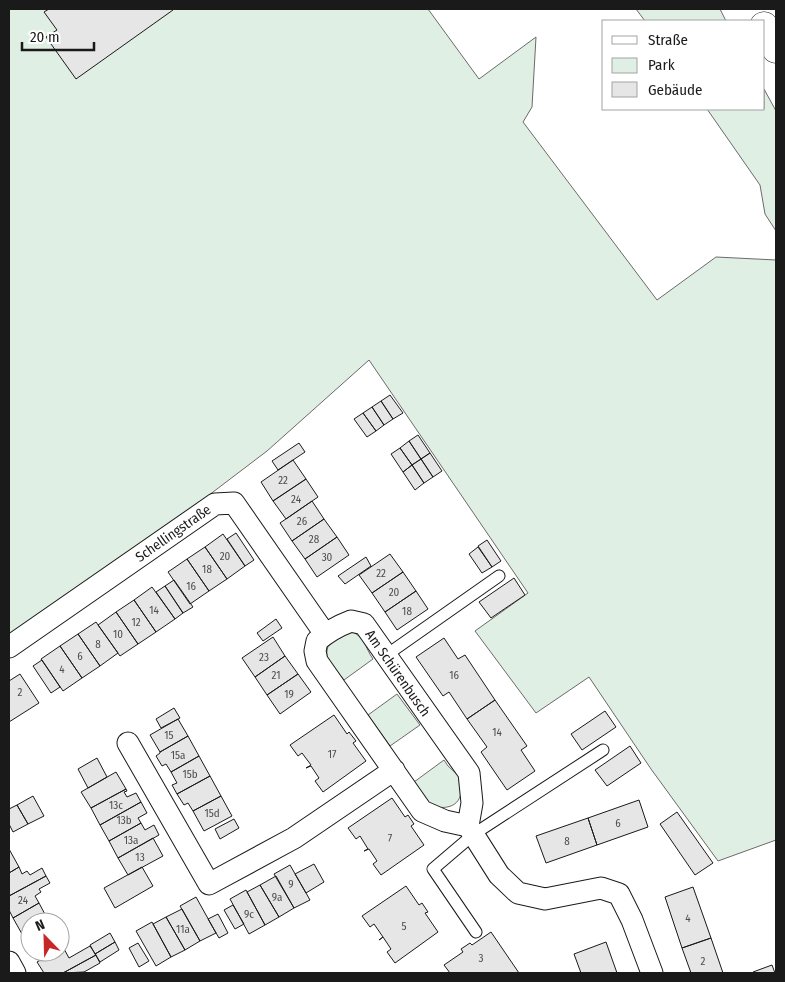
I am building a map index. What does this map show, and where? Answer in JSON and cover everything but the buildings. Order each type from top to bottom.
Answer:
[{"type":"main road","points":[[754,9],[760,20]]},
{"type":"main road","points":[[765,28],[776,49]]},
{"type":"street","name":"Schellingstraße","points":[[9,647],[214,504],[234,503],[325,634]]},
{"type":"street","name":"Am Schürenbusch","points":[[325,634],[351,622],[364,624],[469,773],[472,802],[471,830]]},
{"type":"street","points":[[325,634],[317,642],[315,651],[317,661],[422,811],[471,830],[499,875],[518,893],[545,899],[601,888],[619,894],[632,920],[652,973]]},
{"type":"street","points":[[128,743],[209,884],[294,838],[394,770]]},
{"type":"street","points":[[9,962],[15,973]]},
{"type":"lane","points":[[385,656],[500,576]]},
{"type":"lane","points":[[476,932],[433,869],[471,830],[603,750]]},
{"type":"green space","points":[[9,9],[428,9],[479,79],[536,37],[532,107],[523,122],[657,300],[716,257],[776,260],[776,840],[718,861],[651,769],[589,677],[536,713],[475,631],[528,593],[369,360],[267,451],[138,549],[9,638]]},
{"type":"green space","points":[[636,9],[720,9],[726,20],[644,20]]},
{"type":"green space","points":[[765,91],[776,111],[776,231],[765,214],[760,185],[708,110],[765,110]]},
{"type":"green space","points":[[350,631],[362,639],[373,659],[344,680],[328,660],[327,650],[329,643]]},
{"type":"green space","points":[[397,694],[420,725],[390,746],[368,715]]},
{"type":"green space","points":[[444,760],[460,777],[461,791],[459,799],[448,807],[428,805],[414,782]]}]
